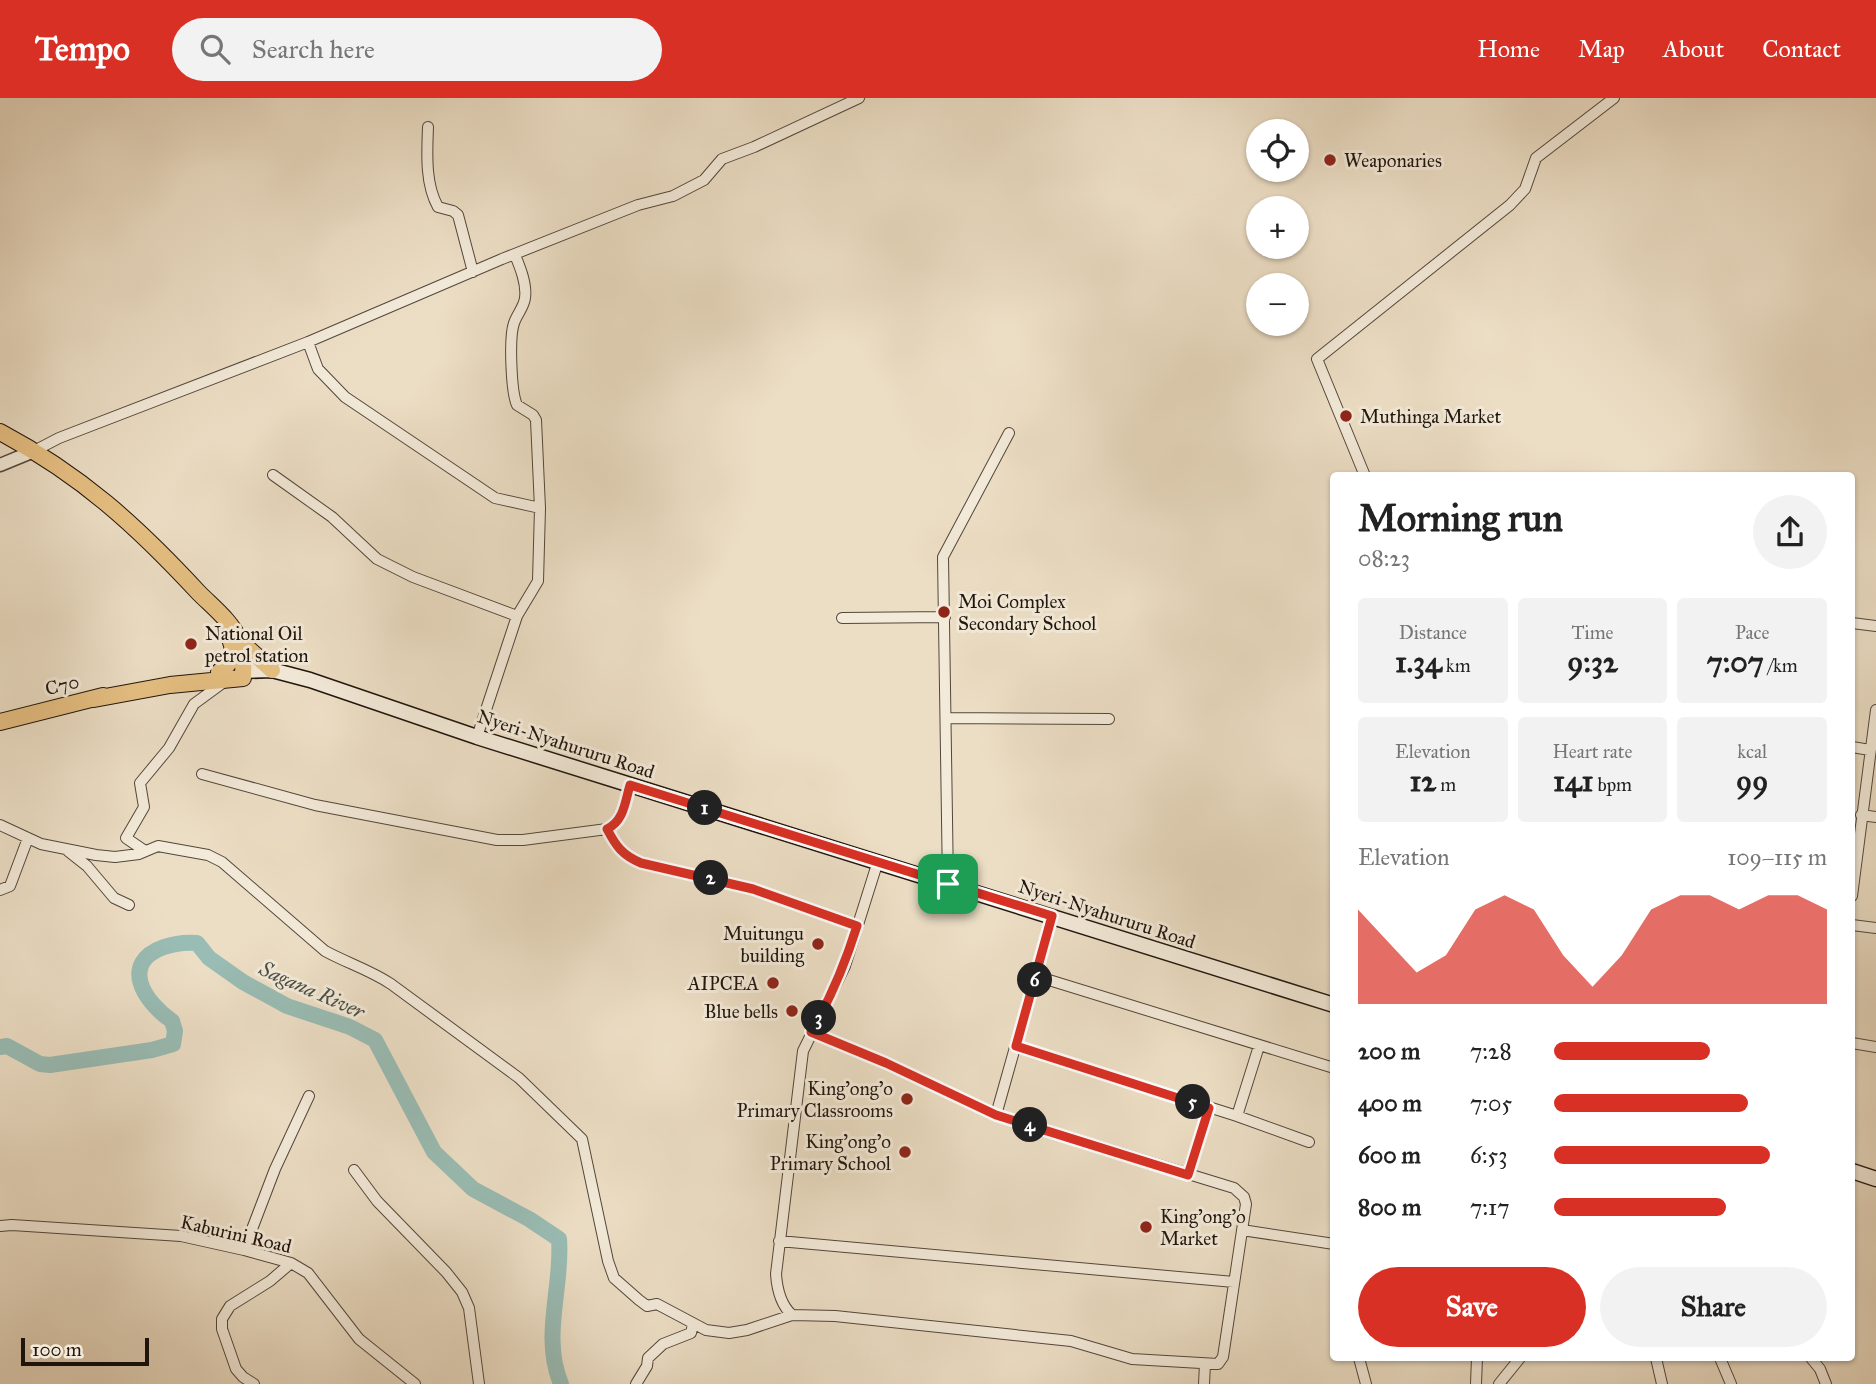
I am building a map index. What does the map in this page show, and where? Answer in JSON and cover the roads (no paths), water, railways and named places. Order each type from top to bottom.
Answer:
[{"type":"highway","points":[[0,432],[34,451],[110,504],[223,616],[238,646],[272,670]]},
{"type":"highway","points":[[234,675],[229,663],[238,646]]},
{"type":"highway","points":[[234,675],[238,646]]},
{"type":"highway","name":"C70","points":[[0,722],[94,699],[155,680],[234,675]]},
{"type":"main road","name":"Nyeri-Nyahururu Road","points":[[234,675],[272,670],[310,680],[477,737],[1330,1004]]},
{"type":"main road","name":"Nyeri-Nyahururu Road","points":[[234,675],[278,679],[389,707]]},
{"type":"main road","points":[[1855,1172],[1876,1179]]},
{"type":"street","points":[[0,465],[59,438],[308,342],[638,205],[673,197],[704,180],[718,161],[859,98]]},
{"type":"street","points":[[1363,472],[1317,359],[1510,205],[1525,189],[1536,158],[1614,98]]},
{"type":"street","points":[[428,127],[427,156],[434,200],[440,209],[453,211],[458,215],[473,272]]},
{"type":"street","points":[[477,737],[517,616],[538,581],[540,508],[536,419],[521,409],[514,400],[512,333],[515,319],[525,299],[522,275],[514,255]]},
{"type":"street","points":[[308,342],[318,369],[345,397],[495,498],[540,508]]},
{"type":"street","points":[[948,884],[943,556],[1010,433]]},
{"type":"street","points":[[274,475],[332,516],[377,559],[413,577],[517,616]]},
{"type":"street","points":[[842,618],[945,617]]},
{"type":"street","points":[[1855,623],[1876,626]]},
{"type":"street","points":[[145,851],[126,838],[144,807],[140,783],[169,748],[194,704],[234,675]]},
{"type":"street","points":[[1855,869],[1876,710]]},
{"type":"street","points":[[946,719],[1109,719]]},
{"type":"street","points":[[1855,748],[1870,750]]},
{"type":"street","points":[[202,774],[316,805],[497,840],[523,840],[607,829],[616,825],[621,818],[630,785]]},
{"type":"street","points":[[1861,815],[1876,817]]},
{"type":"street","points":[[0,825],[41,844],[116,858],[158,846],[208,855],[222,862],[325,951],[371,971],[391,984],[519,1078],[582,1139],[597,1214],[614,1278],[647,1306],[657,1304],[706,1330],[729,1333],[758,1328],[792,1315],[835,1316],[1071,1341],[1132,1359],[1219,1364],[1223,1357],[1246,1204],[1240,1192],[996,1115],[886,1063],[811,1032]]},
{"type":"street","points":[[607,829],[618,850],[626,857],[641,863],[753,889],[857,926]]},
{"type":"street","points":[[0,890],[10,886],[28,838]]},
{"type":"street","points":[[64,849],[87,866],[114,898],[129,905]]},
{"type":"street","points":[[792,1315],[786,1310],[777,1287],[779,1241],[803,1051],[845,966],[878,861]]},
{"type":"street","points":[[996,1115],[1052,916]]},
{"type":"street","points":[[1855,925],[1876,928]]},
{"type":"street","points":[[1036,976],[1330,1067]]},
{"type":"street","points":[[1855,1044],[1876,1047]]},
{"type":"street","points":[[1016,1046],[1237,1116],[1310,1143]]},
{"type":"street","points":[[1237,1116],[1259,1046]]},
{"type":"street","points":[[244,1250],[275,1169],[309,1096]]},
{"type":"street","points":[[1188,1175],[1209,1108]]},
{"type":"street","points":[[354,1170],[377,1201],[462,1292],[469,1308],[479,1384]]},
{"type":"street","name":"Kaburini Road","points":[[0,1226],[181,1236],[291,1263],[308,1273],[359,1339],[415,1384]]},
{"type":"street","points":[[1242,1230],[1330,1243]]},
{"type":"street","points":[[779,1241],[1234,1282]]},
{"type":"street","points":[[254,1384],[236,1370],[222,1329],[222,1319],[230,1306],[270,1281],[291,1263]]},
{"type":"street","points":[[636,1384],[647,1366],[648,1358],[665,1343],[688,1335],[693,1324]]},
{"type":"street","points":[[1360,1361],[1366,1384]]},
{"type":"street","points":[[1476,1384],[1477,1361]]},
{"type":"street","points":[[1499,1384],[1520,1361]]},
{"type":"street","points":[[1657,1361],[1662,1384]]},
{"type":"street","points":[[1721,1361],[1731,1384]]},
{"type":"street","points":[[1813,1361],[1826,1384]]},
{"type":"street","points":[[1203,1384],[1205,1364]]},
{"type":"waterway","name":"Sagana River","points":[[0,1047],[7,1046],[40,1064],[50,1065],[152,1050],[173,1044],[175,1031],[172,1021],[145,993],[139,972],[142,963],[150,954],[164,947],[188,943],[197,943],[209,958],[243,982],[287,1006],[350,1027],[375,1040],[434,1152],[473,1189],[529,1219],[559,1239],[553,1348],[561,1384]]},
{"type":"place","name":"Weaponaries","points":[[1330,160]]},
{"type":"place","name":"Muthinga Market","points":[[1346,416]]},
{"type":"place","name":"Moi Complex Secondary School","points":[[944,612]]},
{"type":"place","name":"National Oil petrol station","points":[[191,644]]},
{"type":"place","name":"Muitungu building","points":[[818,944]]},
{"type":"place","name":"AIPCEA","points":[[773,983]]},
{"type":"place","name":"Blue bells","points":[[792,1011]]},
{"type":"place","name":"King'ong'o Primary Classrooms","points":[[907,1099]]},
{"type":"place","name":"King'ong'o Primary School","points":[[905,1152]]},
{"type":"place","name":"King'ong'o Market","points":[[1146,1227]]}]
